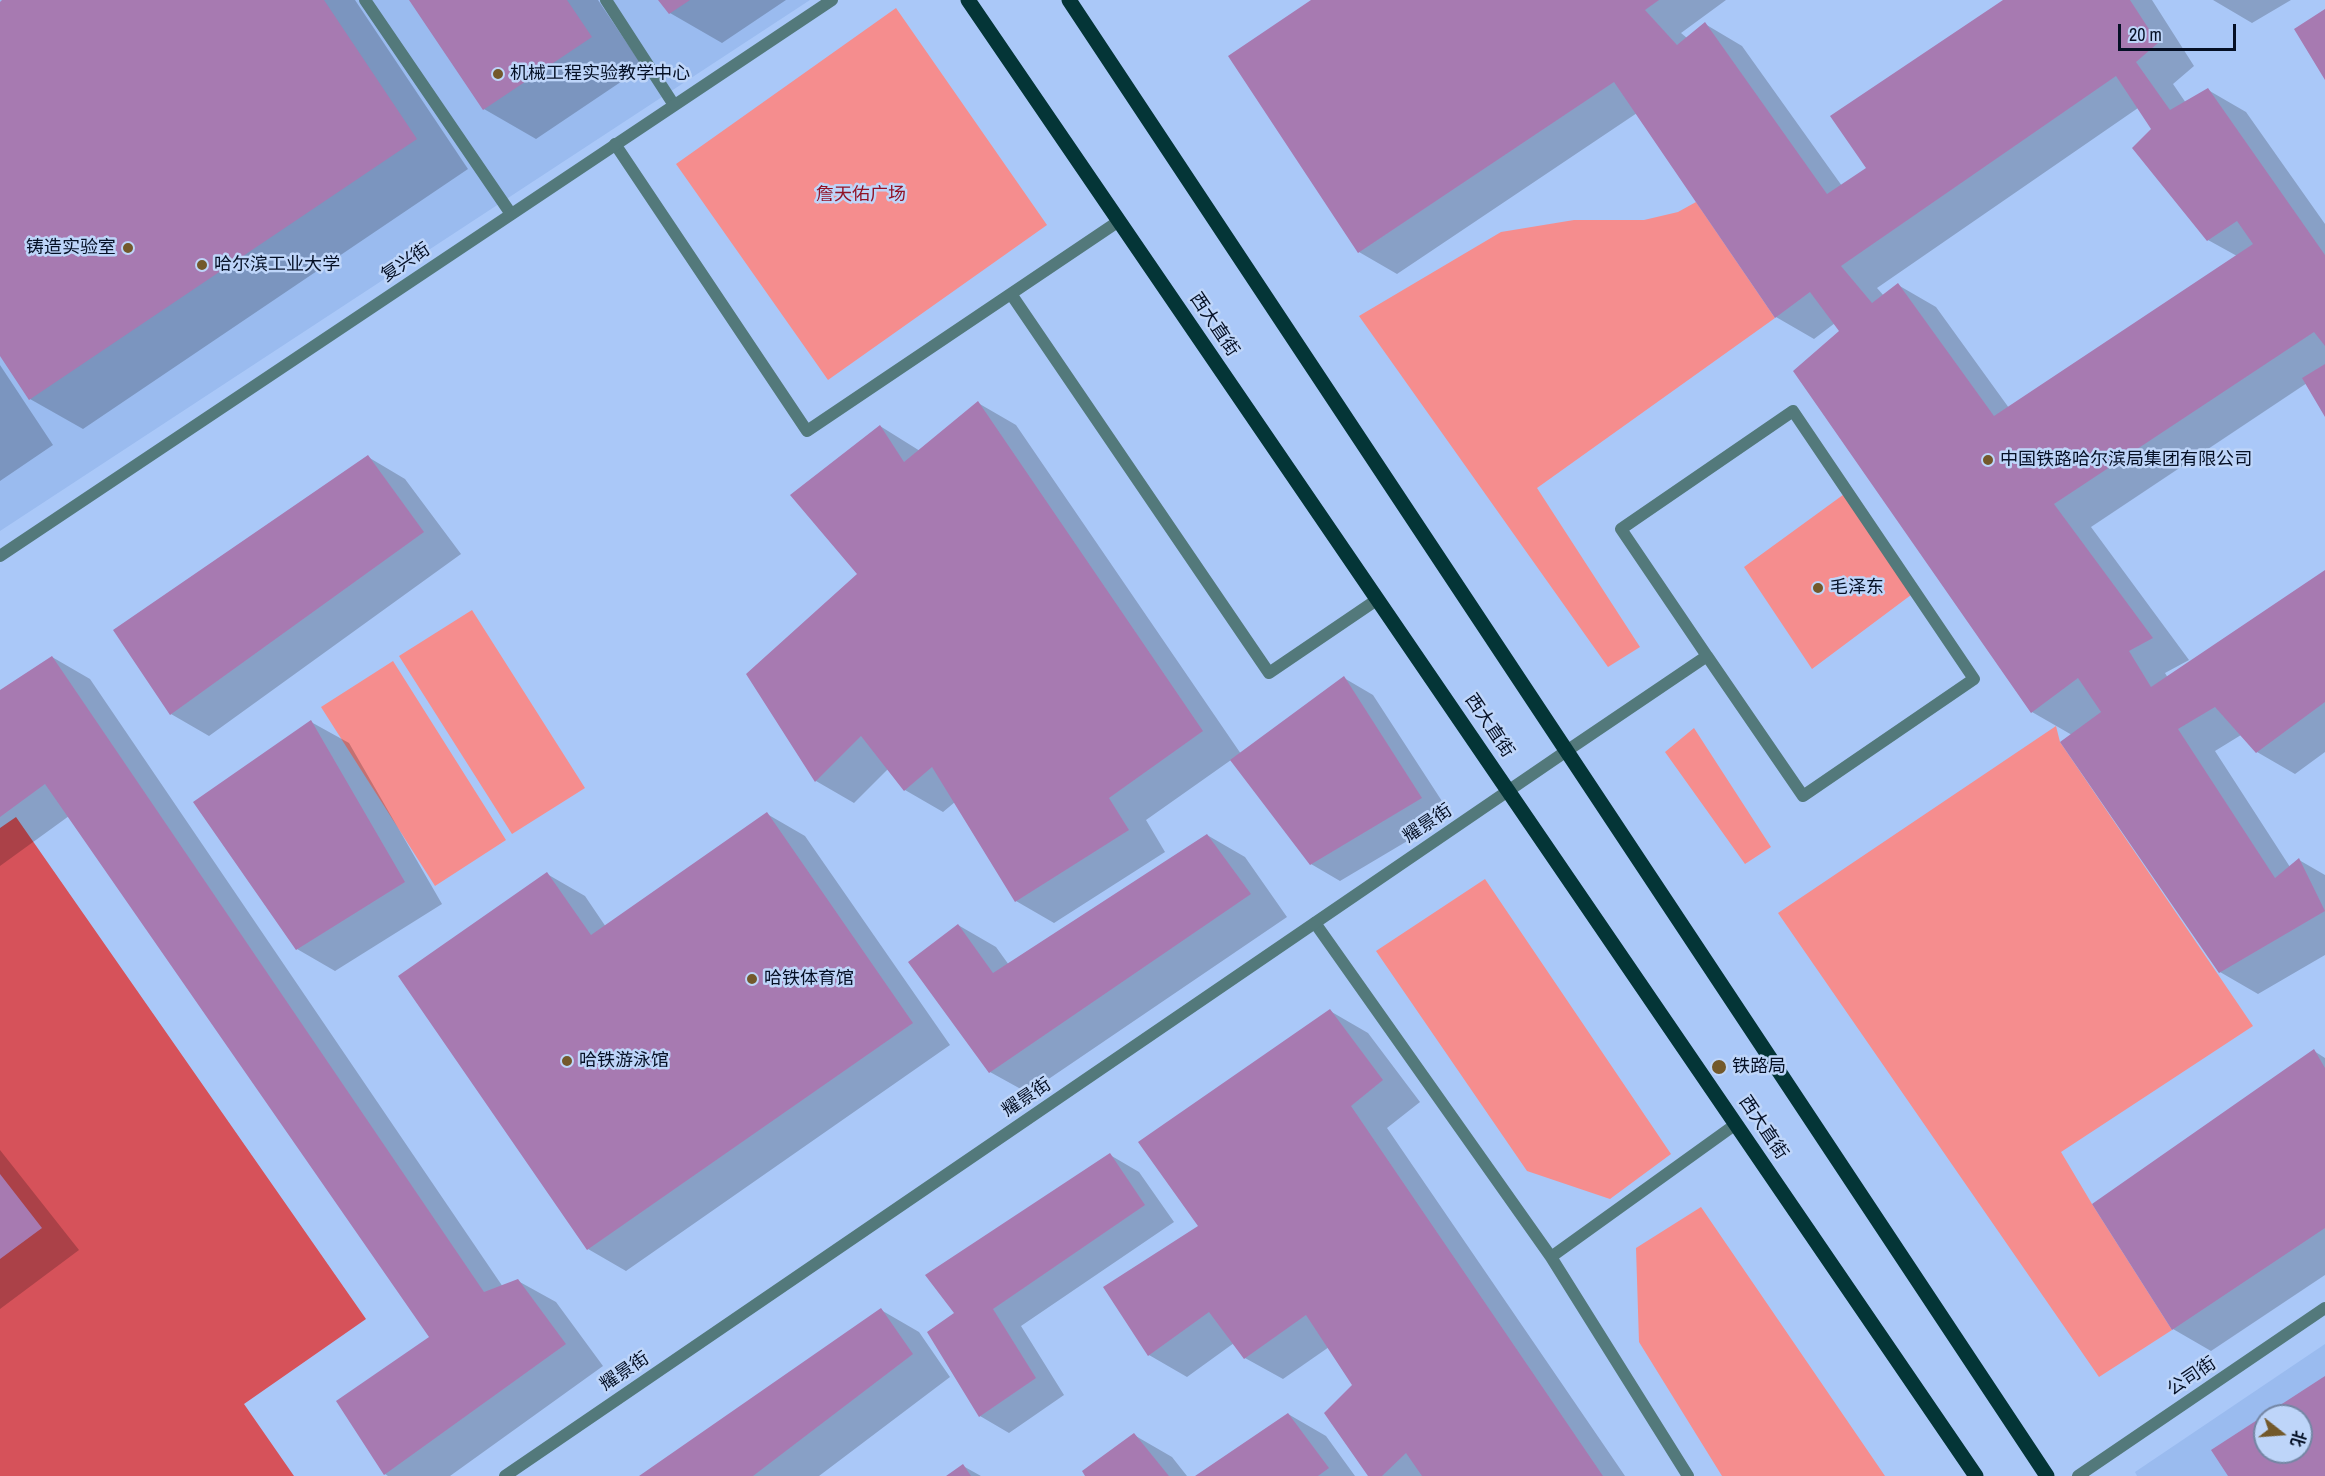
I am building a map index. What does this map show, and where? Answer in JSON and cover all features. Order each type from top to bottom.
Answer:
[{"type":"main road","name":"西大直街","points":[[968,0],[1510,790],[1976,1476]]},
{"type":"main road","points":[[1071,1],[2047,1476]]},
{"type":"street","points":[[365,0],[512,214]]},
{"type":"street","points":[[606,0],[674,105]]},
{"type":"street","name":"复兴街","points":[[0,556],[832,0]]},
{"type":"street","points":[[615,144],[807,431],[1119,221]]},
{"type":"street","points":[[1011,294],[1269,673],[1378,599]]},
{"type":"street","points":[[1793,411],[1974,679],[1803,796],[1707,656],[1621,529],[1793,411]]},
{"type":"street","name":"耀景街","points":[[506,1476],[1707,656]]},
{"type":"street","points":[[1315,923],[1551,1257],[1688,1476]]},
{"type":"street","points":[[1551,1257],[1736,1124]]},
{"type":"street","name":"公司街","points":[[2078,1476],[2325,1308]]},
{"type":"shaded area","name":"哈尔滨工业大学","points":[[0,0],[810,0],[0,531]]},
{"type":"shaded area","points":[[16,817],[366,1319],[244,1404],[294,1476],[0,1476],[0,828]]},
{"type":"shaded area","points":[[2325,1344],[2325,1476],[2137,1476],[2135,1472]]},
{"type":"green space","name":"詹天佑广场","points":[[896,8],[1047,225],[828,380],[676,164]]},
{"type":"green space","points":[[1696,202],[1775,318],[1537,488],[1640,647],[1608,667],[1359,316],[1501,232],[1574,220],[1644,220],[1678,212]]},
{"type":"green space","points":[[1847,492],[1915,592],[1812,669],[1744,567]]},
{"type":"green space","points":[[472,610],[585,788],[512,834],[399,656]]},
{"type":"green space","points":[[393,661],[506,840],[435,886],[321,707]]},
{"type":"green space","points":[[2056,726],[2060,742],[2253,1026],[2061,1152],[2172,1330],[2099,1377],[1778,913]]},
{"type":"green space","points":[[1694,728],[1771,847],[1745,864],[1665,752]]},
{"type":"green space","points":[[1485,879],[1671,1154],[1610,1199],[1527,1171],[1376,951]]},
{"type":"green space","points":[[1701,1207],[1885,1476],[1722,1476],[1639,1342],[1636,1248]]},
{"type":"building","name":"铸造实验室","points":[[2,0],[324,0],[417,139],[29,400],[0,356],[0,2]]},
{"type":"building","name":"机械工程实验教学中心","points":[[409,0],[567,0],[592,37],[483,110]]},
{"type":"building","points":[[658,0],[690,0],[669,14]]},
{"type":"building","name":"中国铁路哈尔滨局集团有限公司","points":[[1311,0],[1659,0],[1645,10],[1677,45],[1705,22],[1827,194],[1866,168],[1830,116],[2003,0],[2130,0],[2158,43],[2136,62],[2170,110],[2208,88],[2325,255],[2325,346],[2314,332],[2054,504],[2153,638],[2129,651],[2151,687],[2325,570],[2325,702],[2256,753],[2215,707],[2178,729],[2275,878],[2299,858],[2325,911],[2219,973],[2060,742],[2101,712],[2078,678],[2031,713],[1793,371],[1839,331],[1810,292],[1775,318],[1614,82],[1358,253],[1228,56]],"holes":[[[2116,76],[2151,129],[2132,148],[2207,241],[2237,221],[2253,244],[1994,416],[1898,283],[1872,303],[1841,266]]]},
{"type":"building","points":[[2325,9],[2325,80],[2294,29]]},
{"type":"building","points":[[2325,364],[2325,417],[2302,378]]},
{"type":"building","points":[[978,401],[1203,731],[1109,798],[1129,830],[1015,902],[932,767],[904,791],[861,736],[815,782],[746,674],[857,574],[790,495],[880,425],[904,462]]},
{"type":"building","points":[[368,455],[424,532],[170,715],[113,630]]},
{"type":"building","points":[[52,656],[484,1292],[518,1279],[566,1344],[384,1475],[336,1401],[429,1337],[45,784],[0,817],[0,690]]},
{"type":"building","points":[[1344,676],[1422,798],[1310,865],[1230,760]]},
{"type":"building","points":[[311,720],[405,882],[296,950],[193,802]]},
{"type":"building","points":[[767,812],[913,1023],[587,1250],[398,976],[547,872],[591,935]]},
{"type":"building","points":[[1207,834],[1251,894],[989,1073],[908,962],[958,924],[993,973]]},
{"type":"building","points":[[1330,1009],[1383,1080],[1351,1106],[1603,1476],[1422,1476],[1406,1453],[1382,1476],[1368,1476],[1324,1413],[1352,1385],[1306,1315],[1244,1359],[1209,1312],[1148,1356],[1103,1287],[1198,1226],[1138,1142]]},
{"type":"building","points":[[2314,1049],[2325,1068],[2325,1228],[2172,1330],[2092,1204]]},
{"type":"building","points":[[1110,1153],[1145,1205],[993,1309],[1036,1378],[979,1417],[927,1332],[954,1313],[925,1275]]},
{"type":"building","points":[[0,1174],[42,1228],[0,1259]]},
{"type":"building","points":[[881,1308],[913,1354],[753,1476],[639,1476]]},
{"type":"building","points":[[2325,1376],[2325,1476],[2228,1476],[2211,1450],[2253,1423],[2253,1464],[2313,1464],[2313,1404],[2282,1404]]},
{"type":"building","points":[[1288,1413],[1329,1468],[1318,1476],[1195,1476]]},
{"type":"building","points":[[1134,1433],[1169,1476],[1085,1476],[1082,1471]]},
{"type":"building","points":[[963,1464],[971,1476],[946,1476]]},
{"type":"place","name":"机械工程实验教学中心","points":[[498,74]]},
{"type":"place","name":"铸造实验室","points":[[128,248]]},
{"type":"place","name":"哈尔滨工业大学","points":[[202,265]]},
{"type":"place","name":"中国铁路哈尔滨局集团有限公司","points":[[1988,460]]},
{"type":"place","name":"毛泽东","points":[[1818,588]]},
{"type":"place","name":"哈铁体育馆","points":[[752,979]]},
{"type":"place","name":"哈铁游泳馆","points":[[567,1061]]},
{"type":"place","name":"铁路局","points":[[1719,1067]]}]
